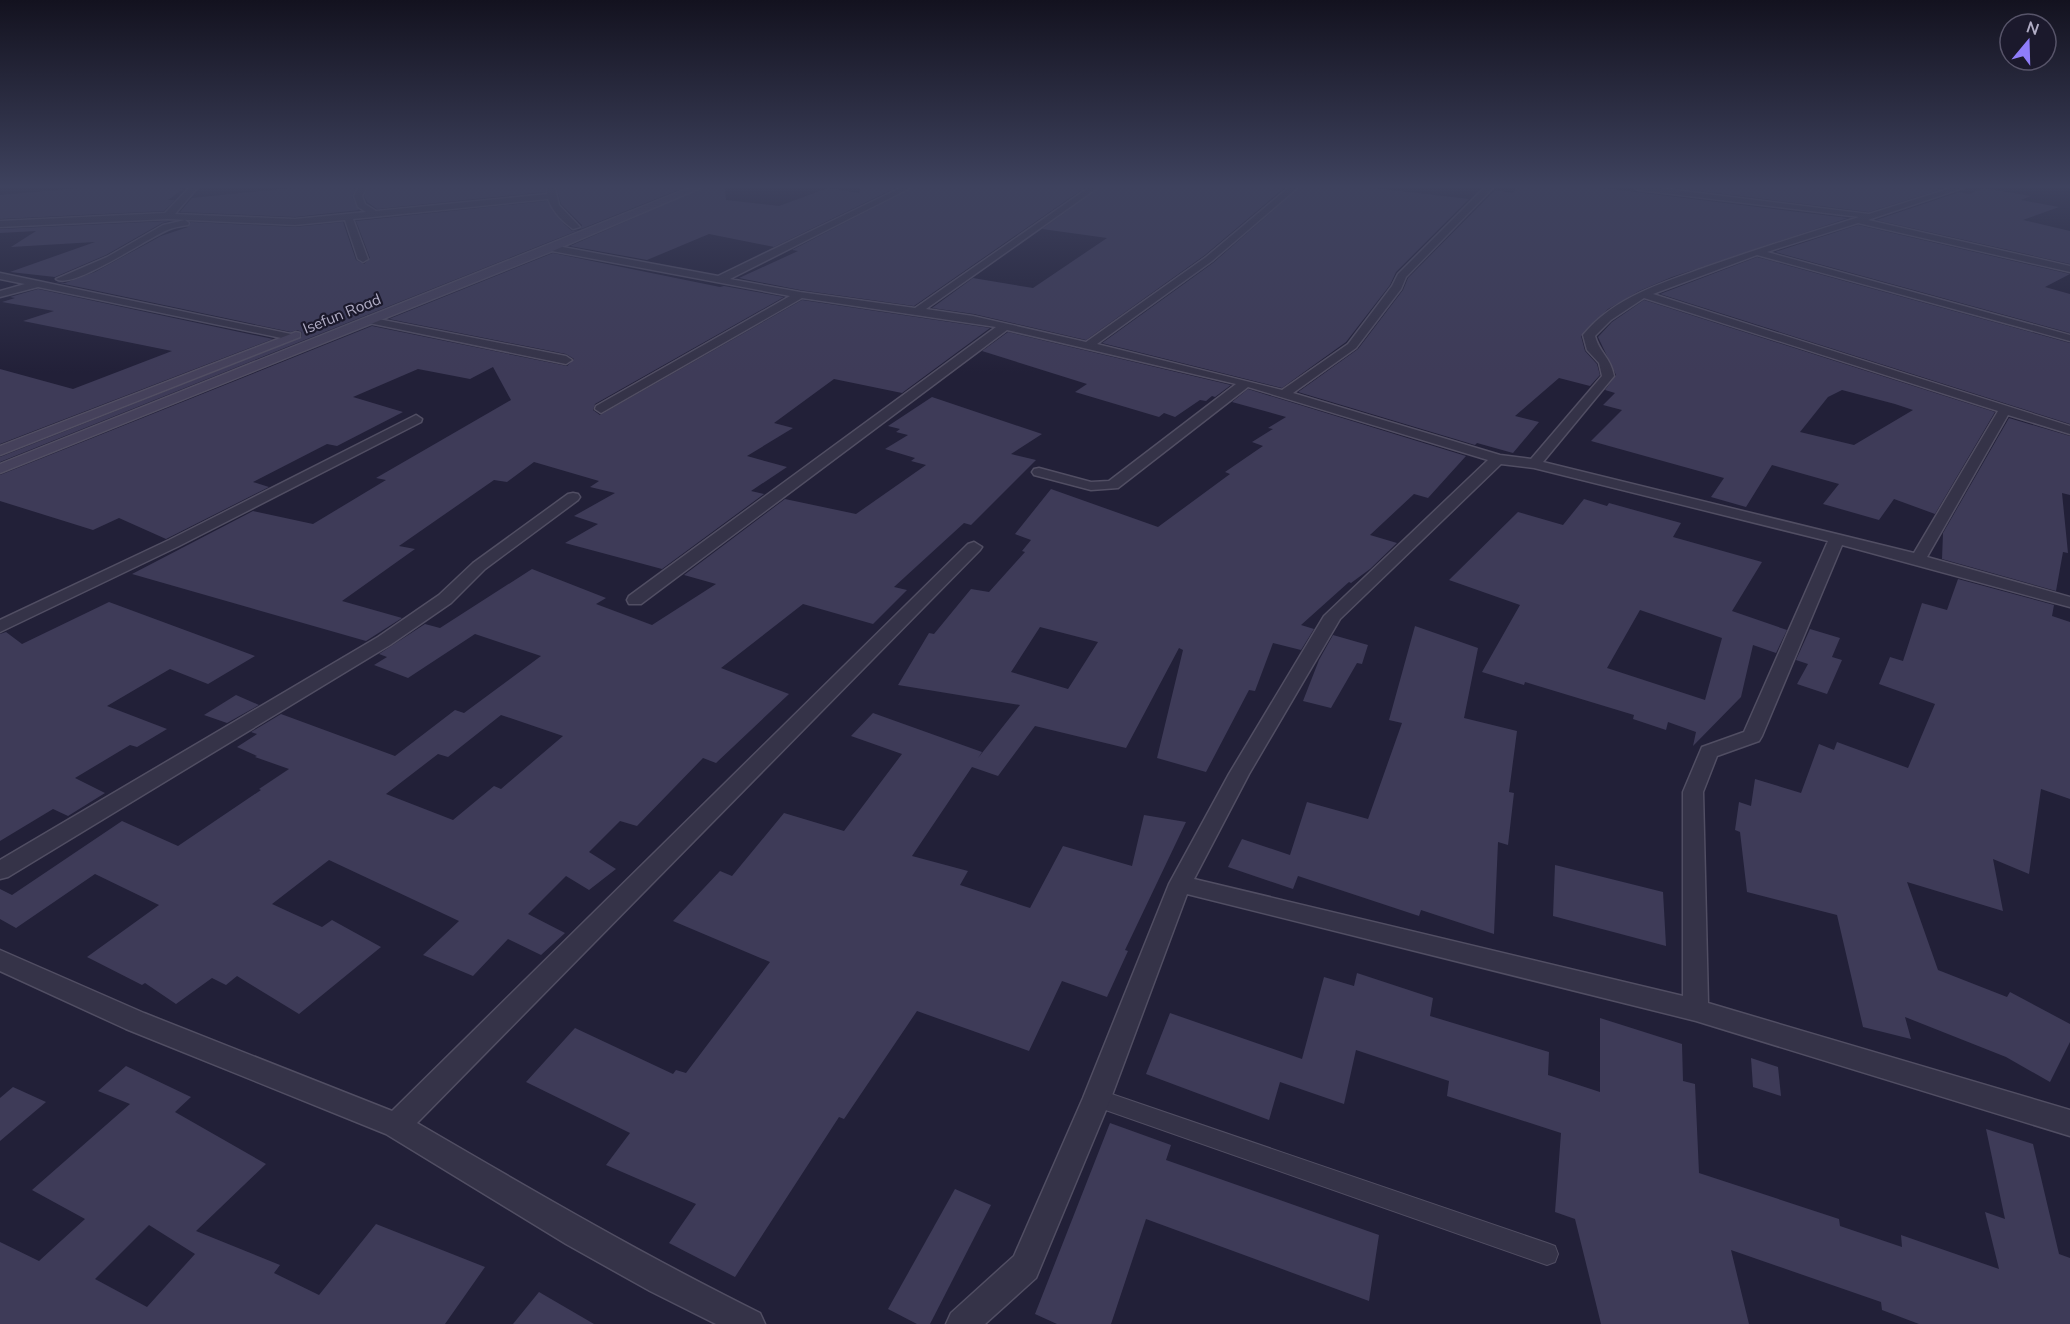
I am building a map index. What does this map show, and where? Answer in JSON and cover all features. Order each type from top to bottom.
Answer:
[{"type":"street","points":[[61,279],[110,259],[126,250]]},
{"type":"street","points":[[360,250],[363,259]]},
{"type":"street","name":"Isefun Road","points":[[344,317],[517,250]]},
{"type":"street","name":"Isefun Road","points":[[0,469],[547,250]]},
{"type":"street","points":[[562,250],[800,295],[1005,326],[1089,345],[1246,383],[1498,459],[1534,464],[1837,538],[2070,602]]},
{"type":"street","points":[[721,279],[780,250]]},
{"type":"street","points":[[917,311],[1005,250]]},
{"type":"street","points":[[1089,345],[1220,250]]},
{"type":"street","points":[[1284,394],[1352,346],[1391,295],[1402,276],[1430,250]]},
{"type":"street","points":[[1534,464],[1608,376],[1605,362],[1593,350],[1589,334],[1607,318],[1643,294],[1763,250]]},
{"type":"street","points":[[1987,250],[2070,269]]},
{"type":"street","points":[[1756,252],[2070,338]]},
{"type":"street","points":[[0,276],[291,337]]},
{"type":"street","points":[[0,294],[38,283]]},
{"type":"street","points":[[1643,294],[2004,411],[2070,430]]},
{"type":"street","points":[[602,409],[800,295]]},
{"type":"street","points":[[368,320],[566,360]]},
{"type":"street","points":[[635,600],[1005,326]]},
{"type":"street","name":"Isefun Road","points":[[0,451],[312,329]]},
{"type":"street","points":[[1039,472],[1091,486],[1113,485],[1246,383]]},
{"type":"street","points":[[1918,559],[2004,411]]},
{"type":"street","points":[[0,627],[174,543],[416,419]]},
{"type":"street","points":[[962,1324],[1025,1267],[1097,1098],[1180,884],[1239,774],[1333,616],[1498,459]]},
{"type":"street","points":[[0,871],[384,641],[445,599],[479,567],[573,497]]},
{"type":"street","points":[[1696,1010],[1693,792],[1709,752],[1752,736],[1837,538]]},
{"type":"street","points":[[396,1125],[974,547]]},
{"type":"street","points":[[1180,884],[1696,1010],[2070,1123]]},
{"type":"street","points":[[0,960],[135,1021],[396,1125],[577,1233],[661,1280],[749,1324]]},
{"type":"lane","points":[[1097,1098],[1547,1254]]},
{"type":"building","points":[[73,250],[115,250],[55,277],[10,272]]},
{"type":"building","points":[[136,250],[353,250],[356,260],[364,264],[370,258],[367,250],[530,250],[0,462],[0,457],[302,337],[302,332],[297,330],[291,332],[55,282],[65,283],[95,272]]},
{"type":"building","points":[[591,250],[671,250],[647,260]]},
{"type":"building","points":[[792,250],[995,250],[914,306],[800,290],[739,278],[798,251]]},
{"type":"building","points":[[1090,250],[1211,250],[1086,340],[974,314],[932,308],[973,278],[1033,288]]},
{"type":"building","points":[[1228,250],[1418,250],[1396,272],[1390,285],[1346,342],[1282,388],[1102,343]]},
{"type":"building","points":[[1436,250],[1753,250],[1672,277],[1639,291],[1608,309],[1581,336],[1585,351],[1597,364],[1600,375],[1590,386],[1559,378],[1515,416],[1539,422],[1513,453],[1477,443],[1475,445],[1298,392],[1358,349],[1403,290],[1408,278]]},
{"type":"building","points":[[1782,250],[1965,250],[2070,274],[2045,287],[2070,294],[2070,333],[1775,252]]},
{"type":"building","points":[[2007,250],[2070,250],[2070,264]]},
{"type":"building","points":[[553,253],[720,287],[784,297],[595,404],[593,410],[600,415],[802,300],[990,328],[902,393],[834,379],[774,423],[793,428],[747,456],[787,467],[751,491],[764,494],[662,569],[565,543],[598,524],[574,516],[615,493],[590,487],[599,481],[534,462],[507,482],[494,480],[399,546],[415,549],[342,601],[402,618],[366,641],[132,574],[253,511],[313,524],[386,480],[376,478],[511,400],[493,367],[470,379],[418,369],[353,397],[403,412],[337,446],[327,444],[253,482],[269,487],[166,539],[119,518],[93,530],[0,501],[0,475],[372,326],[567,366],[574,359],[566,354],[389,319]]},
{"type":"building","points":[[1757,257],[2070,343],[2070,424],[1660,294]]},
{"type":"building","points":[[38,289],[273,339],[0,444],[0,369],[73,389],[172,351],[23,321],[54,311],[2,302],[15,298],[10,297]]},
{"type":"building","points":[[1644,300],[1995,412],[1935,514],[1894,499],[1879,520],[1823,504],[1839,484],[1772,465],[1746,507],[1711,497],[1724,478],[1591,441],[1622,410],[1603,405],[1615,393],[1605,390],[1616,375],[1598,337],[1612,322]],"holes":[[[1842,390],[1913,410],[1854,445],[1800,432],[1828,397]]]},
{"type":"building","points":[[1008,332],[1231,385],[1215,397],[1212,396],[1206,401],[1200,400],[1175,417],[1164,413],[1159,417],[1075,392],[1087,384],[982,351]]},
{"type":"building","points":[[1248,389],[1466,456],[1428,498],[1414,494],[1370,535],[1397,543],[1370,569],[1351,583],[1349,582],[1301,625],[1314,629],[1301,650],[1273,643],[1255,691],[1249,690],[1206,772],[1157,758],[1183,650],[1179,648],[1126,748],[1035,726],[998,776],[972,767],[912,856],[968,871],[960,885],[1030,908],[1063,846],[1132,866],[1144,815],[1186,822],[1125,950],[1128,951],[1107,997],[1062,981],[1029,1051],[917,1011],[844,1119],[839,1117],[735,1277],[669,1243],[696,1204],[606,1165],[630,1133],[526,1082],[575,1028],[673,1074],[676,1070],[686,1073],[770,962],[673,921],[720,871],[732,876],[784,813],[844,831],[902,754],[851,736],[873,713],[982,752],[978,758],[1020,705],[898,685],[929,633],[934,634],[971,589],[989,592],[1025,552],[1022,551],[1031,540],[1015,534],[1051,489],[1158,527],[1230,474],[1225,472],[1263,446],[1252,442],[1273,429],[1268,428],[1286,417],[1232,402]],"holes":[[[1040,627],[1098,642],[1068,689],[1011,672]]]},
{"type":"building","points":[[932,397],[1042,434],[1011,454],[1036,460],[971,525],[964,523],[894,587],[907,590],[873,624],[803,604],[721,668],[789,694],[716,763],[703,758],[637,826],[620,821],[589,852],[616,869],[589,890],[566,876],[528,914],[565,933],[541,955],[508,939],[473,976],[423,955],[459,921],[329,860],[272,904],[322,927],[332,920],[381,947],[299,1014],[237,976],[226,985],[212,978],[176,1004],[145,983],[142,985],[87,957],[159,905],[95,874],[16,928],[0,919],[0,889],[12,895],[122,821],[178,846],[261,790],[259,789],[289,769],[255,757],[257,756],[237,747],[257,734],[251,732],[281,714],[395,756],[455,710],[464,713],[541,656],[475,634],[408,678],[374,665],[387,657],[379,654],[425,624],[440,628],[532,569],[606,598],[596,604],[652,625],[716,584],[684,575],[785,499],[856,514],[926,465],[911,461],[915,458],[885,449],[908,435],[896,432],[900,429],[888,426]],"holes":[[[501,715],[563,736],[501,789],[494,786],[453,820],[386,794],[438,754],[448,757]]]},
{"type":"building","points":[[2009,418],[2070,436],[2070,495],[2062,493],[2068,553],[2063,552],[2056,591],[1942,559],[1943,533]]},
{"type":"building","points":[[1584,499],[1607,506],[1609,503],[1681,523],[1673,537],[1762,562],[1732,611],[1787,630],[1776,653],[1753,645],[1741,697],[1693,746],[1696,732],[1668,722],[1666,730],[1633,719],[1634,715],[1525,682],[1524,685],[1482,672],[1520,605],[1449,580],[1518,512],[1563,525]],"holes":[[[1640,610],[1722,638],[1705,700],[1607,668]]]},
{"type":"building","points":[[1958,579],[2054,605],[2052,616],[2070,622],[2070,799],[2041,789],[2029,874],[1993,859],[2003,911],[1907,882],[1938,970],[2007,997],[2010,992],[2070,1024],[2070,1042],[2050,1082],[2006,1057],[1905,1017],[1911,1039],[1863,1027],[1837,915],[1747,892],[1740,832],[1735,830],[1739,802],[1751,806],[1755,779],[1801,793],[1819,744],[1834,750],[1837,742],[1908,768],[1935,704],[1879,684],[1890,657],[1903,661],[1922,603],[1947,610]]},
{"type":"building","points":[[109,602],[255,656],[208,684],[170,669],[107,706],[167,729],[137,747],[130,745],[75,778],[105,793],[68,816],[53,809],[0,841],[0,634],[6,632],[22,644]]},
{"type":"building","points":[[1415,626],[1478,648],[1464,718],[1517,731],[1509,792],[1514,793],[1508,845],[1498,842],[1494,934],[1421,910],[1419,916],[1298,876],[1293,889],[1228,867],[1242,839],[1290,855],[1307,802],[1368,819],[1402,723],[1389,720]]},
{"type":"building","points":[[1810,629],[1840,638],[1832,657],[1842,660],[1827,694],[1797,684],[1808,664],[1796,660]]},
{"type":"building","points":[[1333,635],[1368,645],[1362,664],[1357,663],[1331,708],[1303,701],[1319,660]]},
{"type":"building","points":[[236,695],[259,705],[227,723],[204,715]]},
{"type":"building","points":[[1555,865],[1663,892],[1666,946],[1553,916]]},
{"type":"building","points":[[1357,973],[1433,998],[1430,1016],[1549,1052],[1548,1075],[1600,1092],[1600,1018],[1682,1044],[1683,1081],[1695,1084],[1699,1173],[1839,1219],[1840,1226],[1902,1247],[1901,1235],[1999,1269],[1985,1212],[2005,1219],[1986,1129],[2033,1144],[2059,1254],[2070,1258],[2070,1324],[1919,1324],[1882,1310],[1881,1302],[1731,1250],[1749,1324],[1601,1324],[1575,1219],[1555,1212],[1561,1133],[1447,1096],[1449,1081],[1356,1050],[1344,1104],[1280,1082],[1269,1120],[1146,1074],[1170,1013],[1302,1059],[1324,977],[1354,986]]},
{"type":"building","points":[[1751,1058],[1778,1067],[1781,1096],[1753,1087]]},
{"type":"building","points":[[126,1066],[191,1097],[175,1112],[266,1164],[196,1231],[280,1265],[274,1273],[319,1295],[376,1224],[485,1267],[445,1324],[0,1324],[0,1242],[39,1261],[85,1219],[32,1190],[130,1104],[98,1091]],"holes":[[[149,1225],[195,1254],[147,1307],[95,1279]]]},
{"type":"building","points":[[13,1087],[46,1102],[0,1141],[0,1098]]},
{"type":"building","points":[[1110,1123],[1171,1145],[1166,1160],[1379,1235],[1369,1301],[1146,1219],[1111,1324],[1057,1324],[1035,1314]]},
{"type":"building","points":[[955,1189],[991,1205],[930,1324],[917,1324],[888,1309]]},
{"type":"building","points":[[539,1292],[594,1324],[513,1324]]}]
